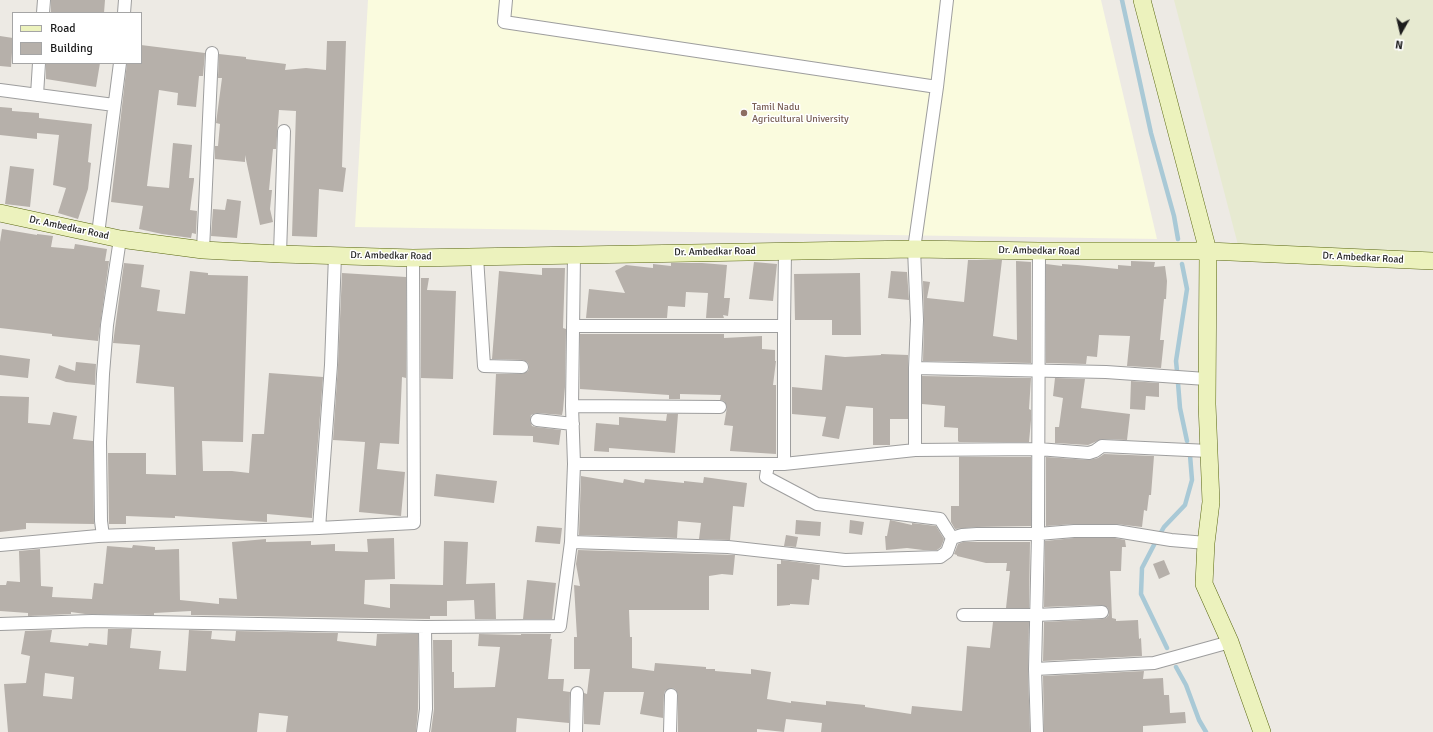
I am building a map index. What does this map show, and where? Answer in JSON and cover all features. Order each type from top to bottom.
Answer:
[{"type":"street","points":[[43,12],[44,0]]},
{"type":"street","points":[[124,12],[125,0]]},
{"type":"street","points":[[506,0],[504,22],[937,87]]},
{"type":"street","points":[[916,450],[916,320],[914,249],[937,87],[946,0]]},
{"type":"street","points":[[1142,0],[1208,251],[1206,379],[1211,502],[1206,543],[1204,584],[1230,642],[1262,732]]},
{"type":"street","points":[[203,250],[212,53]]},
{"type":"street","points":[[37,95],[39,64]]},
{"type":"street","points":[[98,234],[120,64]]},
{"type":"street","points":[[0,90],[114,106]]},
{"type":"street","points":[[280,254],[284,131]]},
{"type":"street","name":"Dr. Ambedkar Road","points":[[0,214],[120,239],[203,250],[280,254],[413,258],[914,249],[1208,251],[1433,261]]},
{"type":"street","points":[[103,536],[101,520],[100,442],[103,374],[107,325],[120,239]]},
{"type":"street","points":[[784,464],[785,251]]},
{"type":"street","points":[[1037,732],[1035,669],[1038,534],[1039,251]]},
{"type":"street","points":[[319,528],[331,365],[335,255]]},
{"type":"street","points":[[0,624],[92,621],[425,627],[560,626],[571,542],[574,464],[572,406],[574,255]]},
{"type":"street","points":[[477,257],[484,366],[522,367]]},
{"type":"street","points":[[0,545],[103,536],[414,523],[413,258]]},
{"type":"street","points":[[573,326],[784,326]]},
{"type":"street","points":[[915,368],[1106,372],[1206,379]]},
{"type":"street","points":[[572,406],[720,407]]},
{"type":"street","points":[[537,420],[573,424]]},
{"type":"street","points":[[574,464],[784,464],[916,450],[1038,449],[1089,453],[1102,446],[1209,451]]},
{"type":"street","points":[[768,464],[766,477],[817,504],[940,519],[952,538]]},
{"type":"street","points":[[952,538],[962,535],[977,534],[1038,534],[1074,531],[1116,531],[1171,540],[1206,543]]},
{"type":"street","points":[[571,542],[728,547],[845,560],[940,557],[947,552],[952,538]]},
{"type":"street","points":[[963,615],[1036,615],[1102,612]]},
{"type":"street","points":[[423,732],[426,709],[425,627]]},
{"type":"street","points":[[1035,669],[1154,663],[1230,642]]},
{"type":"street","points":[[576,732],[577,693]]},
{"type":"street","points":[[670,732],[671,695]]},
{"type":"shaded area","name":"Tamil Nadu Agricultural University","points":[[368,0],[1101,0],[1157,239],[355,227]]},
{"type":"shaded area","points":[[1174,0],[1433,0],[1433,254],[1238,245]]},
{"type":"building","points":[[51,0],[105,0],[104,12],[51,12]]},
{"type":"building","points":[[0,36],[12,38],[11,67],[0,66]]},
{"type":"building","points":[[327,41],[346,41],[342,167],[346,168],[343,192],[319,189],[317,237],[292,236],[296,111],[279,110],[276,149],[273,149],[269,190],[272,190],[270,209],[273,222],[260,225],[245,155],[245,162],[215,159],[215,146],[218,146],[220,124],[216,123],[222,78],[218,78],[219,54],[286,64],[285,70],[306,68],[326,70]]},
{"type":"building","points":[[142,45],[205,53],[203,76],[199,76],[196,107],[177,105],[178,93],[159,90],[147,186],[169,188],[173,143],[192,145],[189,178],[194,178],[194,180],[190,210],[197,211],[196,234],[192,233],[191,238],[139,229],[143,206],[111,202],[127,64],[142,64]]},
{"type":"building","points":[[46,64],[100,64],[96,87],[46,79]]},
{"type":"building","points":[[0,107],[12,108],[12,111],[39,113],[39,118],[92,124],[88,162],[91,163],[88,189],[78,219],[58,213],[66,188],[53,185],[59,135],[37,133],[37,139],[0,135]]},
{"type":"building","points":[[10,166],[34,169],[30,207],[5,204]]},
{"type":"building","points":[[227,199],[241,201],[237,238],[211,236],[213,209],[225,210]]},
{"type":"building","points":[[2,229],[53,236],[51,247],[74,249],[75,244],[107,249],[105,261],[109,261],[98,341],[0,328],[0,242]]},
{"type":"building","points":[[968,260],[1002,260],[993,336],[1017,340],[1016,261],[1031,262],[1031,363],[923,361],[923,281],[930,282],[927,298],[964,302]]},
{"type":"building","points":[[1131,261],[1155,262],[1154,267],[1165,266],[1167,281],[1160,340],[1164,340],[1161,368],[1127,366],[1130,336],[1099,335],[1097,357],[1087,356],[1086,364],[1046,363],[1046,264],[1118,269],[1118,265],[1131,266]]},
{"type":"building","points":[[754,262],[777,264],[773,301],[749,299]]},
{"type":"building","points":[[124,263],[144,265],[141,287],[160,290],[157,311],[185,314],[190,271],[208,273],[208,275],[248,276],[243,442],[202,441],[203,471],[232,471],[249,473],[252,434],[264,434],[269,373],[323,377],[312,518],[267,514],[267,522],[175,516],[175,518],[126,516],[126,524],[109,524],[108,453],[146,453],[146,474],[176,475],[174,387],[136,383],[140,345],[113,343]]},
{"type":"building","points":[[671,263],[727,265],[724,298],[730,298],[728,316],[723,315],[724,318],[706,318],[708,293],[686,292],[685,307],[668,306],[667,318],[586,318],[589,289],[625,293],[615,271],[626,265],[653,268],[653,264],[671,266]]},
{"type":"building","points":[[542,268],[565,268],[563,328],[566,329],[565,387],[562,415],[537,413],[531,415],[530,420],[532,426],[561,430],[559,445],[533,442],[533,436],[493,435],[496,374],[522,374],[528,371],[529,368],[528,363],[523,360],[492,359],[499,271],[542,275]]},
{"type":"building","points":[[891,271],[907,272],[909,300],[888,298]]},
{"type":"building","points":[[342,273],[406,277],[406,378],[402,377],[399,444],[380,443],[377,469],[405,472],[401,516],[359,512],[365,442],[333,440]]},
{"type":"building","points":[[860,273],[861,335],[832,335],[832,320],[795,320],[794,274]]},
{"type":"building","points":[[421,278],[429,278],[427,290],[456,291],[453,379],[421,378]]},
{"type":"building","points":[[580,334],[724,334],[724,338],[762,336],[762,349],[775,350],[776,361],[773,385],[776,385],[776,454],[730,451],[733,426],[724,425],[727,407],[724,401],[720,400],[721,395],[680,394],[680,399],[669,399],[669,395],[580,389]]},
{"type":"building","points":[[881,354],[908,355],[908,419],[890,419],[890,445],[873,445],[873,408],[846,406],[839,439],[822,436],[826,417],[792,414],[792,387],[822,390],[825,355],[845,357]]},
{"type":"building","points":[[0,355],[30,359],[28,378],[0,375]]},
{"type":"building","points":[[76,362],[96,364],[95,385],[66,382],[55,378],[59,365],[75,371]]},
{"type":"building","points":[[922,376],[1031,378],[1029,409],[1031,410],[1031,420],[1029,442],[959,442],[958,428],[944,427],[945,406],[922,404]]},
{"type":"building","points":[[1055,378],[1085,379],[1081,408],[1130,414],[1127,440],[1102,439],[1088,445],[1055,443],[1055,427],[1059,427],[1063,398],[1053,396]]},
{"type":"building","points":[[1131,381],[1159,383],[1159,397],[1146,396],[1145,410],[1130,409]]},
{"type":"building","points":[[0,396],[29,397],[28,423],[50,425],[53,412],[77,416],[73,439],[93,441],[94,524],[26,523],[26,529],[0,532]]},
{"type":"building","points":[[667,414],[678,414],[675,453],[609,448],[609,452],[594,451],[596,423],[619,425],[619,417],[666,421]]},
{"type":"building","points":[[1104,454],[1154,456],[1151,495],[1149,495],[1147,511],[1144,510],[1142,527],[1116,524],[1046,526],[1046,457],[1089,460],[1098,458]]},
{"type":"building","points":[[959,457],[1031,457],[1031,526],[955,529],[951,522],[951,506],[959,506]]},
{"type":"building","points":[[436,474],[497,481],[494,503],[434,496]]},
{"type":"building","points":[[581,476],[623,483],[624,479],[644,483],[645,479],[684,483],[684,481],[703,483],[704,477],[747,483],[744,507],[733,506],[730,540],[699,539],[701,523],[678,521],[677,538],[579,535]]},
{"type":"building","points":[[796,520],[821,522],[820,536],[795,534]]},
{"type":"building","points":[[850,520],[864,522],[862,535],[849,533]]},
{"type":"building","points":[[890,520],[912,525],[912,523],[936,526],[944,539],[941,547],[937,550],[907,548],[886,550],[885,536],[887,536]]},
{"type":"building","points":[[537,526],[562,528],[560,544],[535,542]]},
{"type":"building","points":[[786,535],[798,537],[796,547],[784,546]]},
{"type":"building","points":[[394,538],[395,579],[365,580],[364,604],[390,608],[390,584],[443,585],[444,541],[468,542],[466,584],[495,583],[496,619],[475,619],[474,600],[447,601],[447,616],[430,616],[430,619],[191,615],[191,611],[154,613],[154,615],[85,614],[71,612],[71,614],[28,616],[28,613],[0,611],[0,585],[6,585],[7,581],[20,582],[19,551],[40,549],[41,586],[53,587],[52,597],[92,599],[94,583],[103,584],[107,546],[132,548],[133,545],[155,547],[155,550],[179,549],[180,600],[219,604],[219,598],[237,599],[232,542],[266,539],[266,542],[311,541],[311,545],[335,544],[335,551],[368,552],[367,539]]},
{"type":"building","points":[[1074,538],[1115,538],[1125,540],[1126,547],[1122,547],[1121,571],[1110,571],[1112,618],[1116,619],[1116,621],[1138,620],[1142,656],[1043,661],[1044,622],[1102,619],[1109,615],[1108,608],[1102,605],[1044,607],[1045,541]]},
{"type":"building","points":[[963,542],[1030,542],[1029,608],[1006,608],[1010,571],[1006,571],[1007,563],[986,563],[957,556],[954,554],[958,544]]},
{"type":"building","points":[[578,550],[735,555],[733,575],[722,574],[709,576],[709,610],[629,610],[630,637],[632,637],[632,668],[654,671],[655,663],[706,667],[706,669],[715,669],[715,671],[751,674],[751,669],[771,672],[767,699],[791,703],[791,701],[826,705],[826,701],[865,705],[865,707],[911,714],[912,706],[962,711],[967,646],[990,648],[993,622],[1029,622],[1028,669],[1030,732],[821,732],[822,723],[786,719],[784,732],[757,729],[757,732],[678,732],[678,695],[675,689],[671,688],[665,691],[664,694],[663,718],[640,714],[644,692],[604,692],[600,725],[584,724],[584,693],[587,694],[590,669],[574,669],[574,637],[577,637],[574,585],[580,586],[576,564]]},
{"type":"building","points":[[781,560],[820,565],[819,580],[812,579],[809,605],[790,604],[777,606],[777,564],[781,564]]},
{"type":"building","points":[[1164,560],[1170,574],[1159,579],[1153,564]]},
{"type":"building","points":[[527,580],[556,583],[552,619],[523,619]]},
{"type":"building","points":[[108,629],[132,629],[130,648],[161,651],[159,669],[186,671],[189,630],[212,631],[211,639],[235,641],[236,631],[338,633],[337,641],[376,646],[377,634],[418,634],[418,709],[416,732],[286,732],[288,716],[259,713],[257,732],[8,732],[4,684],[26,683],[30,656],[21,654],[25,631],[52,630],[50,642],[88,646],[89,643],[107,645]],"holes":[[[45,673],[74,677],[72,699],[43,696]]]},
{"type":"building","points":[[479,634],[551,634],[550,639],[552,639],[548,679],[564,679],[563,691],[570,692],[569,723],[517,718],[516,732],[431,732],[434,709],[433,640],[452,640],[452,672],[454,672],[454,688],[495,687],[500,647],[478,646]]},
{"type":"building","points":[[1144,671],[1143,679],[1163,678],[1164,695],[1169,695],[1170,713],[1185,712],[1186,723],[1143,726],[1143,732],[1044,732],[1043,676]]},
{"type":"waterway","points":[[1122,0],[1151,133],[1174,216],[1178,239]]},
{"type":"waterway","points":[[1177,371],[1176,361],[1187,289],[1182,264]]},
{"type":"waterway","points":[[1178,383],[1180,408],[1187,441]]},
{"type":"waterway","points":[[1160,534],[1164,527],[1185,505],[1192,480],[1190,455]]},
{"type":"waterway","points":[[1155,543],[1142,568],[1141,594],[1167,648]]},
{"type":"waterway","points":[[1176,667],[1186,685],[1199,720],[1206,732]]},
{"type":"place","name":"Tamil Nadu Agricultural University","points":[[744,113]]}]
